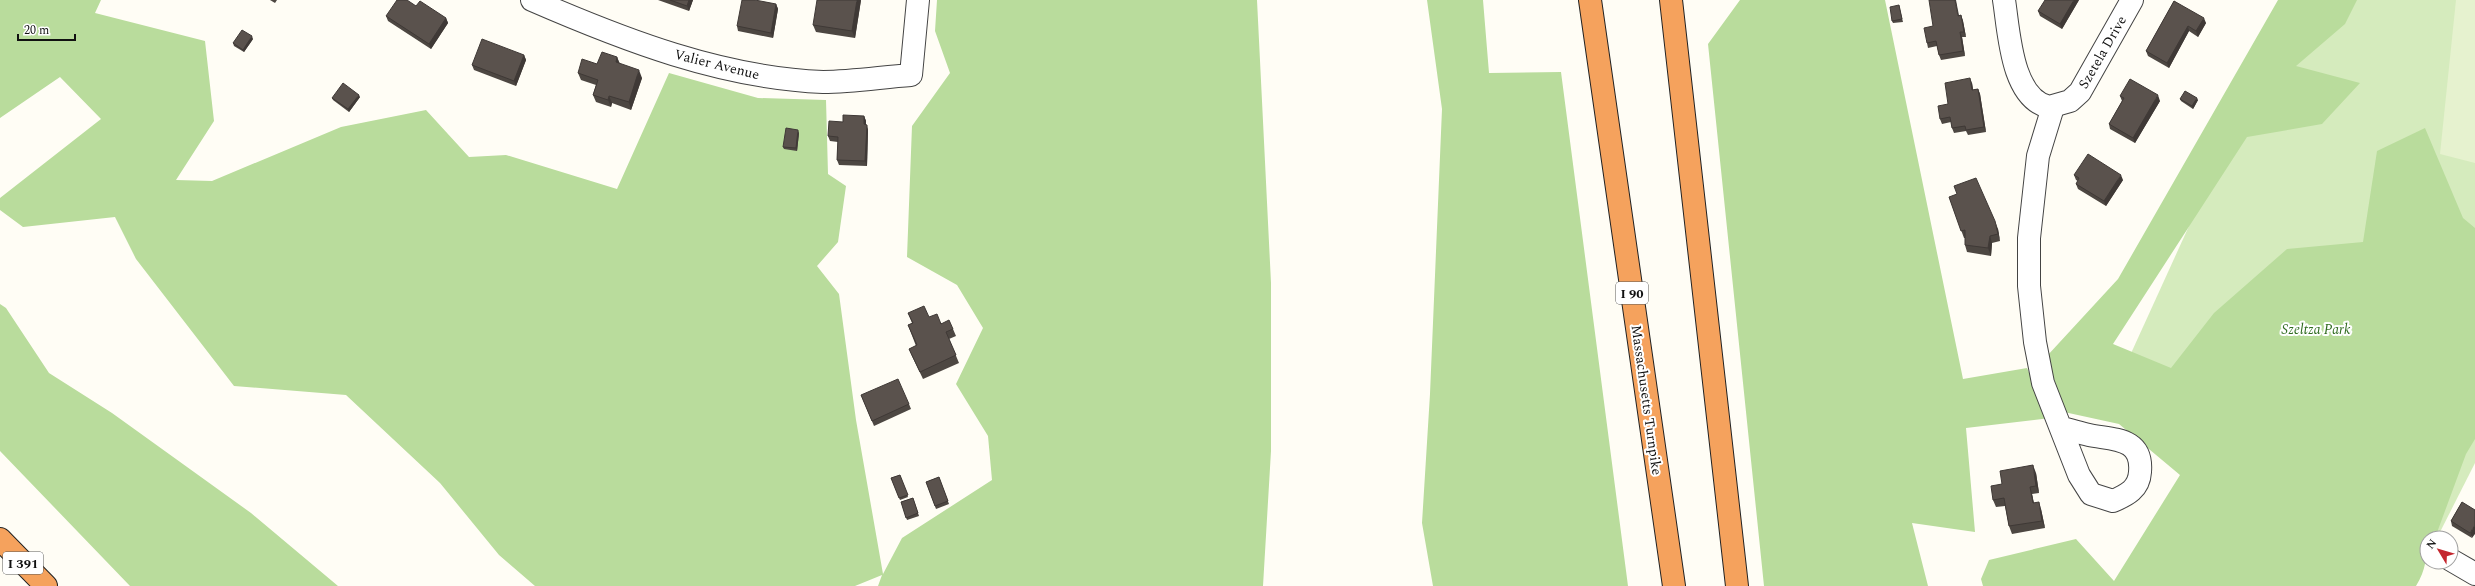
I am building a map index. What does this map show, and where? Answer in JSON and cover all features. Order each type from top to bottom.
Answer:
[{"type":"highway","name":"Massachusetts Turnpike","points":[[1590,0],[1674,586]]},
{"type":"highway","points":[[1671,0],[1737,586]]},
{"type":"highway","name":"I 391","points":[[0,539],[46,586]]},
{"type":"street","name":"Valier Avenue","points":[[532,0],[650,46],[715,66],[753,74],[823,82],[848,82],[910,75],[918,0]]},
{"type":"street","points":[[2004,0],[2014,61],[2020,79],[2034,99],[2041,104],[2053,107],[2038,156],[2029,238],[2029,286],[2035,342],[2043,384],[2062,428]]},
{"type":"street","name":"Szetela Drive","points":[[2053,107],[2072,100],[2080,92],[2132,0]]},
{"type":"street","points":[[2459,565],[2475,574]]},
{"type":"green space","points":[[0,0],[101,0],[95,13],[205,41],[214,121],[176,180],[212,181],[341,127],[426,110],[469,157],[506,155],[617,189],[669,73],[758,98],[826,100],[828,174],[846,186],[838,242],[817,266],[839,294],[856,420],[883,574],[902,538],[992,480],[988,436],[956,384],[983,328],[957,285],[907,257],[912,126],[950,73],[935,31],[937,0],[1257,0],[1271,283],[1271,451],[1263,586],[878,586],[882,575],[855,586],[535,586],[499,555],[440,483],[346,395],[234,386],[136,259],[115,217],[23,227],[0,210],[0,198],[101,119],[60,77],[0,118]]},
{"type":"green space","points":[[1427,0],[1483,0],[1489,73],[1561,72],[1628,586],[1433,586],[1422,523],[1430,394],[1442,109]]},
{"type":"green space","points":[[1740,0],[1885,0],[1963,379],[2027,368],[2050,418],[1966,428],[1975,532],[1912,523],[1928,586],[1764,586],[1708,44]]},
{"type":"green space","name":"Szeltza Park","points":[[2278,0],[2357,0],[2345,24],[2296,66],[2360,83],[2322,124],[2247,137],[2113,344],[2171,368],[2214,313],[2287,249],[2363,242],[2377,151],[2425,128],[2463,218],[2475,228],[2475,439],[2466,454],[2438,530],[2419,530],[2419,570],[2423,570],[2416,586],[1983,586],[1981,579],[1989,560],[2076,539],[2114,581],[2180,475],[2119,424],[2064,412],[2047,356],[2118,279]]},
{"type":"green space","name":"Szeltza Park","points":[[2292,0],[2475,0],[2475,463],[2441,530],[2419,530],[2419,534],[2112,395]]},
{"type":"green space","points":[[2456,0],[2475,0],[2475,163],[2440,154]]},
{"type":"green space","points":[[0,304],[6,308],[49,373],[112,413],[251,513],[338,586],[130,586],[0,451]]},
{"type":"building","points":[[397,0],[407,0],[416,6],[420,1],[446,18],[429,44],[386,16]]},
{"type":"building","points":[[670,0],[689,0],[687,6]]},
{"type":"building","points":[[742,0],[755,0],[776,4],[771,33],[737,26]]},
{"type":"building","points":[[817,0],[857,0],[852,31],[813,25]]},
{"type":"building","points":[[1929,0],[1955,0],[1958,16],[1961,15],[1964,32],[1960,32],[1963,51],[1939,55],[1936,41],[1927,43],[1924,28],[1933,26]]},
{"type":"building","points":[[2045,0],[2074,0],[2060,24],[2038,11]]},
{"type":"building","points":[[2174,1],[2204,18],[2196,31],[2188,26],[2167,63],[2146,51]]},
{"type":"building","points":[[1899,5],[1902,19],[1892,21],[1890,7]]},
{"type":"building","points":[[242,30],[252,36],[243,50],[233,43]]},
{"type":"building","points":[[482,39],[524,55],[514,81],[472,65]]},
{"type":"building","points":[[602,52],[617,57],[616,62],[639,70],[629,102],[609,96],[608,100],[593,95],[598,80],[578,73],[582,59],[597,64]]},
{"type":"building","points":[[1970,78],[1972,90],[1978,89],[1984,127],[1966,130],[1965,126],[1952,128],[1950,117],[1940,119],[1938,106],[1948,104],[1945,83]]},
{"type":"building","points":[[2130,79],[2158,95],[2133,138],[2109,124],[2124,98],[2120,96]]},
{"type":"building","points":[[343,83],[359,95],[348,109],[332,98]]},
{"type":"building","points":[[2185,91],[2197,98],[2192,106],[2180,99]]},
{"type":"building","points":[[843,115],[864,116],[864,124],[867,125],[865,161],[837,160],[838,137],[828,136],[829,121],[843,122]]},
{"type":"building","points":[[786,128],[798,130],[796,148],[783,147]]},
{"type":"building","points":[[2088,154],[2121,175],[2104,201],[2076,184],[2079,178],[2074,175]]},
{"type":"building","points":[[1976,178],[1995,221],[1998,234],[1990,236],[1988,248],[1965,245],[1965,230],[1961,231],[1949,197],[1957,194],[1954,186]]},
{"type":"building","points":[[924,306],[929,317],[937,314],[941,324],[949,320],[953,329],[946,332],[956,355],[920,372],[909,349],[917,345],[908,325],[913,323],[908,313]]},
{"type":"building","points":[[898,379],[909,404],[872,421],[861,395]]},
{"type":"building","points":[[2033,465],[2036,486],[2030,487],[2033,503],[2039,502],[2042,521],[2009,526],[2004,498],[1993,500],[1991,486],[2002,484],[2000,471]]},
{"type":"building","points":[[900,475],[908,495],[899,498],[891,478]]},
{"type":"building","points":[[939,477],[948,501],[935,506],[926,482]]},
{"type":"building","points":[[913,498],[918,513],[906,518],[901,502]]},
{"type":"building","points":[[2462,502],[2475,510],[2475,525],[2470,533],[2451,521]]}]
